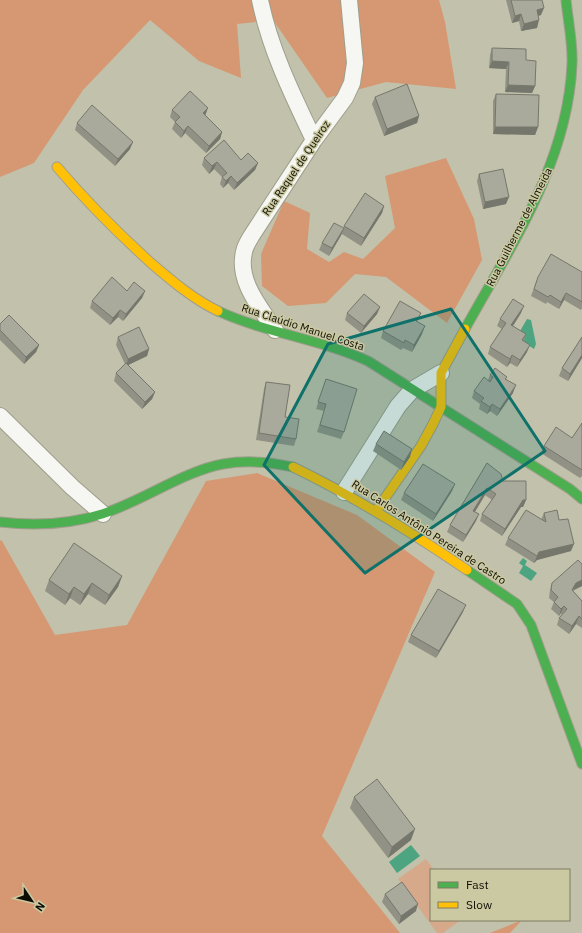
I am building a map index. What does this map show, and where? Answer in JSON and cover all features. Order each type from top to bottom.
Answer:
[{"type":"street","points":[[260,0],[265,27],[286,82],[314,140]]},
{"type":"street","name":"Rua Raquel de Queiroz","points":[[275,330],[247,285],[242,270],[244,251],[252,235],[314,140],[345,98],[352,82],[355,63],[349,0]]},
{"type":"street","name":"Rua Guilherme de Almeida","points":[[440,407],[441,373],[511,246],[548,171],[562,132],[572,64],[566,0]]},
{"type":"street","name":"Rua Claúdio Manuel Costa","points":[[57,167],[85,201],[105,221],[177,285],[199,301],[221,312],[348,352],[368,361],[570,489],[582,499]]},
{"type":"street","points":[[344,492],[385,426],[412,390],[441,373]]},
{"type":"street","points":[[376,511],[421,446],[440,407]]},
{"type":"street","points":[[0,416],[72,487],[103,514]]},
{"type":"street","name":"Rua Carlos Antônio Pereira de Castro","points":[[0,522],[28,525],[63,524],[103,514],[199,472],[223,464],[261,462],[292,467],[344,492],[422,539],[517,604],[524,612],[554,684],[582,764]]},
{"type":"highlighted area","points":[[451,309],[545,451],[365,573],[264,465],[328,344]]},
{"type":"shaded area","points":[[0,0],[439,0],[445,22],[456,89],[386,82],[327,98],[273,20],[237,24],[241,78],[199,61],[150,20],[83,90],[34,163],[0,177]]},
{"type":"shaded area","points":[[446,158],[474,219],[482,260],[447,323],[386,277],[355,274],[326,303],[288,306],[262,286],[261,254],[284,201],[310,213],[307,249],[329,262],[344,252],[363,259],[395,228],[385,176]]},
{"type":"shaded area","points":[[527,319],[531,320],[536,344],[534,349],[525,343],[520,331]]},
{"type":"shaded area","points":[[257,473],[357,515],[435,572],[322,836],[400,933],[0,933],[0,540],[2,541],[55,635],[127,625],[206,481]]},
{"type":"shaded area","points":[[523,558],[527,561],[525,565],[537,573],[531,581],[519,573],[523,566],[519,563]]},
{"type":"shaded area","points":[[411,845],[420,856],[397,873],[389,862]]},
{"type":"shaded area","points":[[426,859],[433,869],[430,869],[430,921],[460,921],[443,933],[437,933],[398,879]]},
{"type":"shaded area","points":[[520,921],[521,921],[510,933],[490,933]]},
{"type":"building","points":[[511,0],[542,0],[544,8],[537,10],[539,20],[524,24],[521,14],[515,16]]},
{"type":"building","points":[[492,48],[526,49],[526,60],[536,61],[535,86],[508,85],[509,62],[492,61]]},
{"type":"building","points":[[407,84],[419,116],[387,129],[375,97]]},
{"type":"building","points":[[190,91],[208,108],[203,113],[222,132],[209,146],[188,126],[184,131],[175,122],[180,117],[172,110]]},
{"type":"building","points":[[496,94],[539,95],[538,127],[495,127]]},
{"type":"building","points":[[92,105],[133,142],[118,159],[77,123]]},
{"type":"building","points":[[224,140],[241,160],[248,153],[258,163],[237,183],[231,176],[226,181],[222,177],[227,173],[217,162],[212,166],[204,158]]},
{"type":"building","points":[[503,169],[509,197],[485,202],[479,174]]},
{"type":"building","points":[[365,193],[384,206],[364,238],[344,226]]},
{"type":"building","points":[[334,223],[344,228],[332,248],[322,243]]},
{"type":"building","points":[[551,254],[582,272],[582,302],[566,293],[561,302],[550,295],[548,297],[534,289],[538,277]]},
{"type":"building","points":[[112,277],[127,291],[134,282],[145,291],[126,314],[120,310],[113,318],[92,301]]},
{"type":"building","points":[[364,294],[380,307],[364,326],[347,313]]},
{"type":"building","points":[[513,299],[524,306],[511,325],[526,334],[522,340],[530,345],[520,360],[512,355],[510,359],[490,347],[506,323],[500,319]]},
{"type":"building","points":[[400,301],[421,313],[416,321],[425,326],[414,345],[405,340],[404,343],[383,331]]},
{"type":"building","points":[[9,315],[39,345],[26,357],[0,330],[0,324]]},
{"type":"building","points":[[139,327],[149,349],[128,359],[118,337]]},
{"type":"building","points":[[582,337],[582,355],[570,374],[562,368]]},
{"type":"building","points":[[126,363],[155,392],[145,402],[116,373]]},
{"type":"building","points":[[495,368],[507,377],[505,379],[516,385],[500,409],[492,404],[490,407],[481,401],[484,398],[474,391],[484,377],[490,382],[493,377],[490,375]]},
{"type":"building","points":[[326,379],[357,389],[344,432],[320,425],[326,404],[318,402]]},
{"type":"building","points":[[266,382],[290,385],[285,417],[299,419],[296,439],[259,433]]},
{"type":"building","points":[[582,423],[582,470],[544,446],[556,427],[572,438]]},
{"type":"building","points":[[384,431],[412,449],[404,462],[376,444]]},
{"type":"building","points":[[487,463],[501,474],[503,481],[526,481],[526,500],[523,500],[505,529],[482,514],[496,494],[487,488],[473,511],[479,514],[466,535],[450,525]]},
{"type":"building","points":[[423,464],[455,484],[436,514],[404,493]]},
{"type":"building","points":[[526,510],[546,522],[544,513],[557,510],[559,520],[568,519],[574,544],[539,552],[537,556],[508,538]]},
{"type":"building","points":[[74,543],[122,576],[109,595],[92,583],[84,594],[74,587],[69,594],[49,580]]},
{"type":"building","points":[[578,560],[582,564],[582,580],[576,583],[572,590],[582,601],[582,619],[579,616],[572,626],[559,618],[567,609],[564,606],[561,609],[554,602],[558,597],[551,590],[552,583]]},
{"type":"building","points":[[438,589],[466,605],[439,651],[411,635]]},
{"type":"building","points":[[377,779],[415,829],[392,847],[354,797]]},
{"type":"building","points":[[402,882],[418,904],[401,916],[385,894]]},
{"type":"traffic: fast","points":[[465,329],[518,235],[549,169],[560,135],[568,100],[572,64],[571,40],[566,0]]},
{"type":"traffic: fast","points":[[218,311],[236,319],[350,353],[368,361],[570,489],[582,499]]},
{"type":"traffic: fast","points":[[0,522],[51,524],[89,518],[117,509],[193,473],[223,464],[258,462],[293,467]]},
{"type":"traffic: fast","points":[[467,570],[517,604],[531,625],[582,764]]},
{"type":"traffic: slow","points":[[57,167],[102,216],[151,263],[191,295],[218,311]]},
{"type":"traffic: slow","points":[[376,511],[421,446],[433,424],[441,407],[441,373],[465,329]]},
{"type":"traffic: slow","points":[[293,467],[382,515],[467,570]]}]
